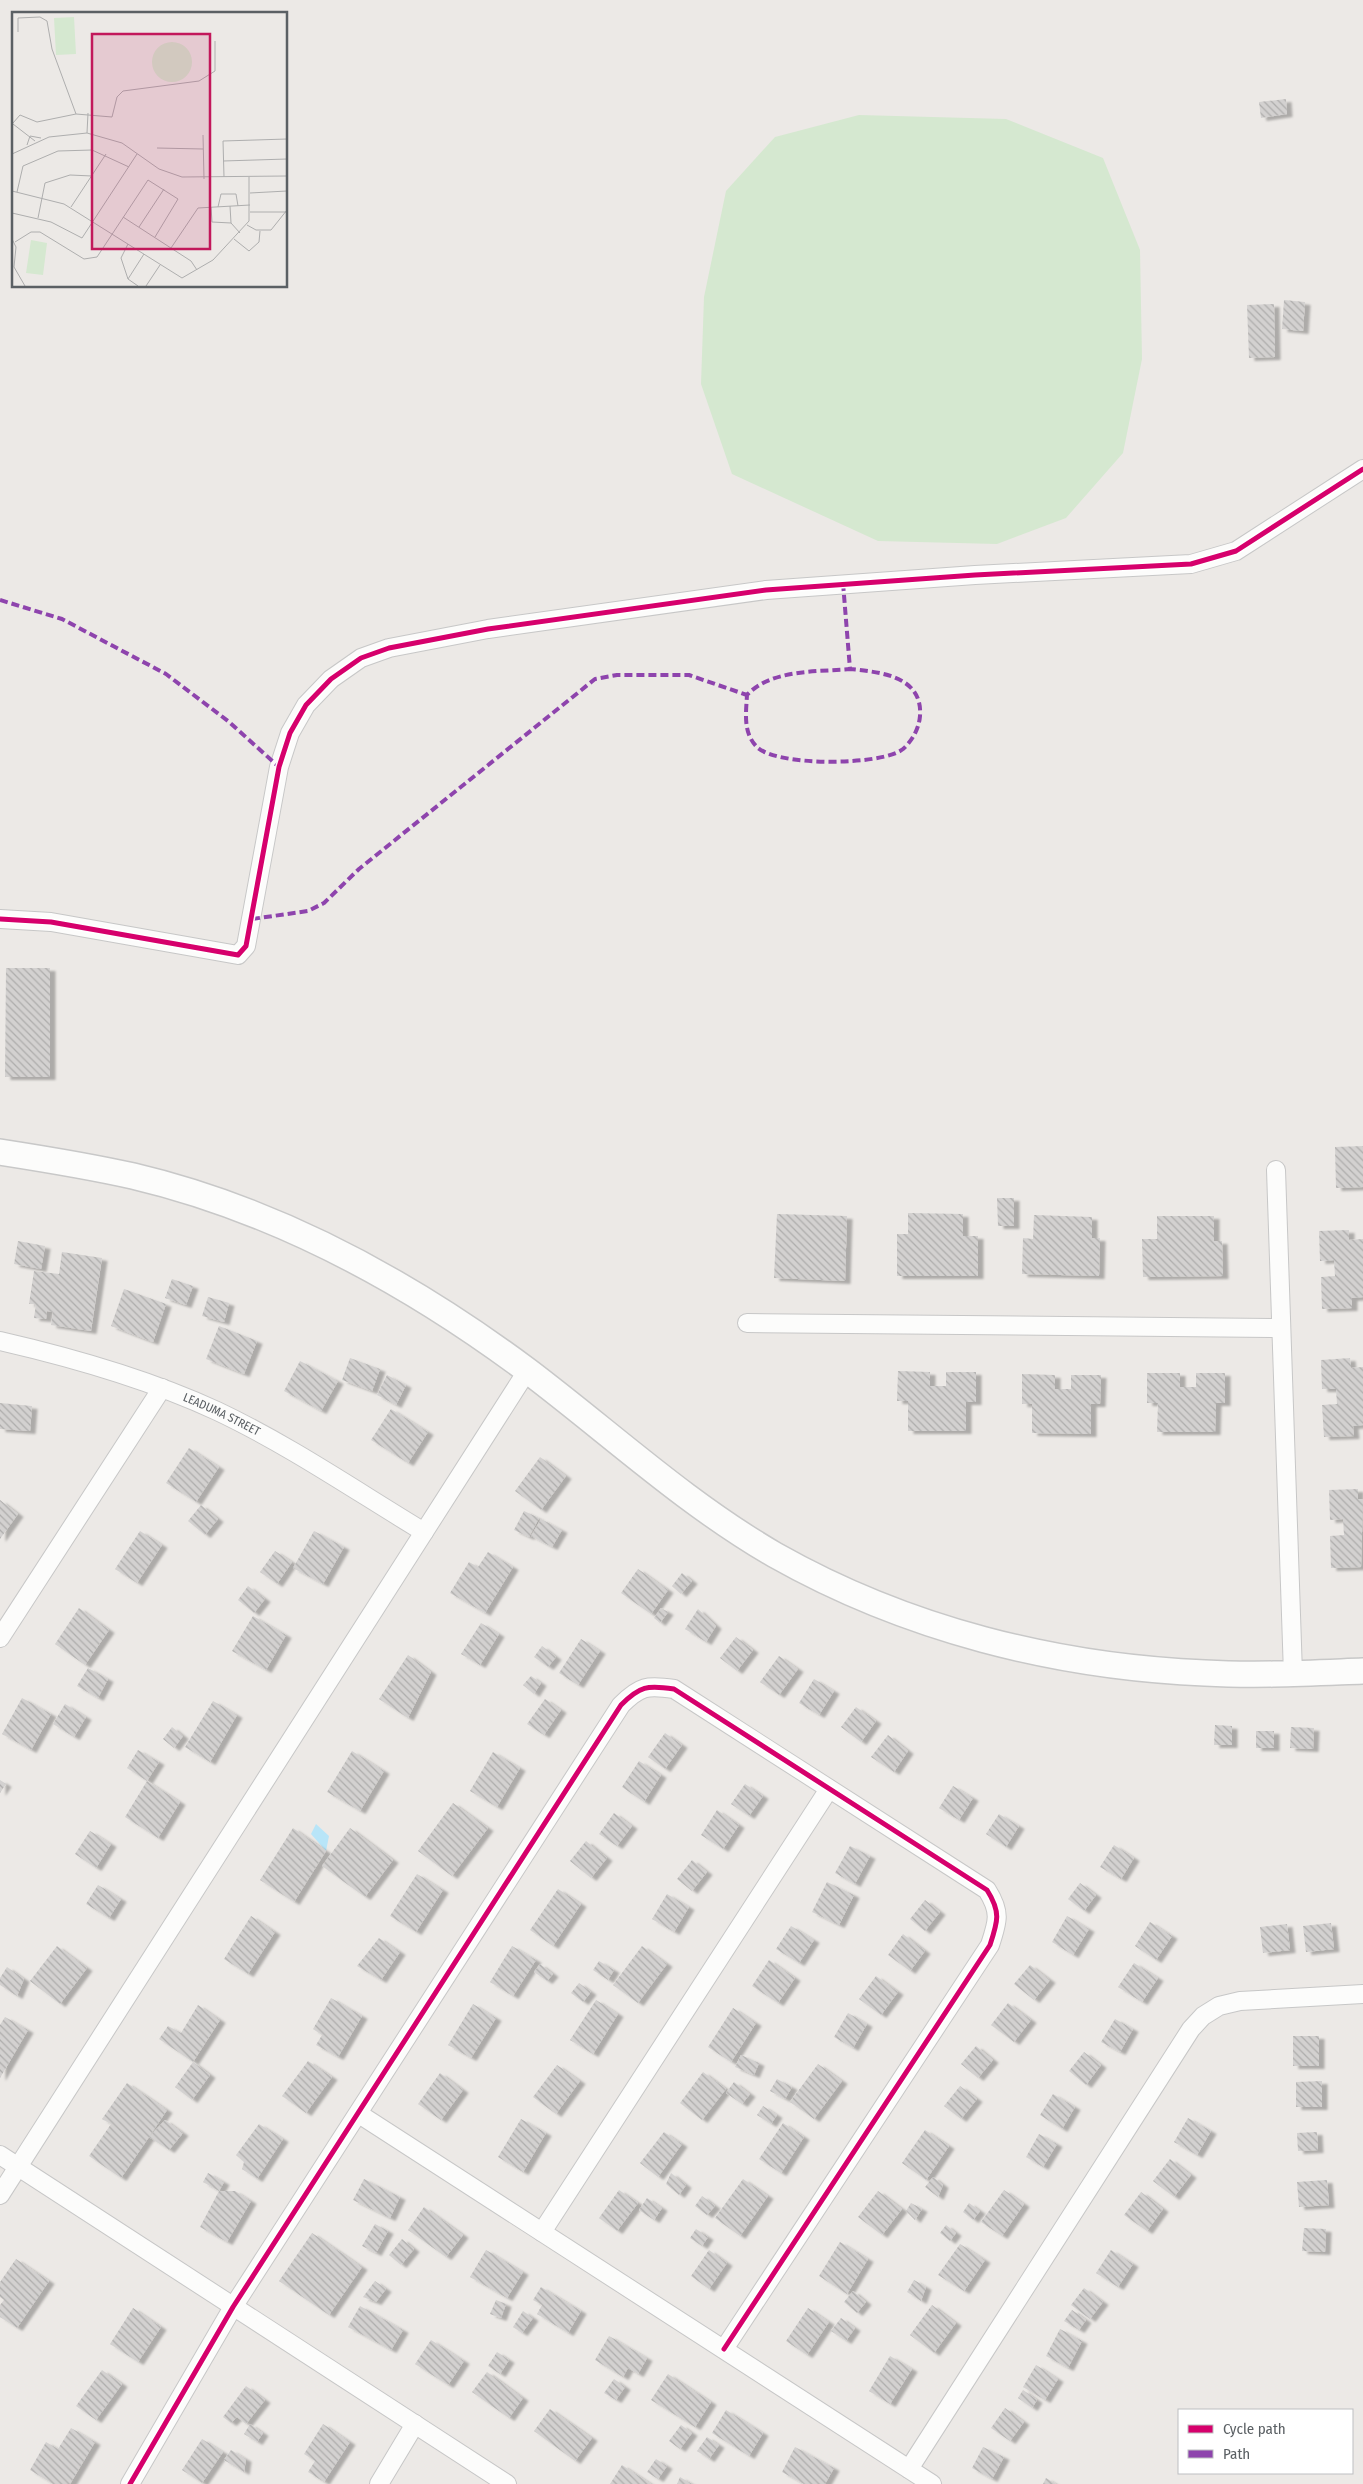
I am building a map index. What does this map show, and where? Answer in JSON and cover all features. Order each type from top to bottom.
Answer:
[{"type":"main road","points":[[0,1152],[135,1177],[196,1194],[274,1222],[349,1257],[426,1301],[528,1371],[650,1470],[715,1518],[776,1556],[859,1596],[963,1635],[1038,1654],[1116,1665],[1205,1673],[1293,1674],[1363,1671]]},
{"type":"street","points":[[0,919],[60,923],[238,955],[246,946],[279,767],[290,733],[306,705],[331,679],[361,658],[389,648],[488,629],[766,590],[966,576],[1191,564],[1236,551],[1363,469]]},
{"type":"street","points":[[1276,1170],[1293,1674]]},
{"type":"street","points":[[747,1323],[1281,1328]]},
{"type":"street","name":"LEADUMA STREET","points":[[0,1341],[82,1361],[162,1388],[216,1411],[263,1434],[424,1532]]},
{"type":"street","points":[[0,2195],[528,1371]]},
{"type":"street","points":[[0,1638],[162,1388]]},
{"type":"street","points":[[130,2484],[233,2307],[621,1705],[635,1691],[652,1685],[674,1689],[987,1890],[997,1906],[997,1924],[990,1944],[724,2349]]},
{"type":"street","points":[[542,2232],[829,1790]]},
{"type":"street","points":[[909,2469],[1186,2037],[1203,2016],[1219,2006],[1240,2001],[1363,1994]]},
{"type":"street","points":[[359,2114],[932,2484]]},
{"type":"street","points":[[0,2155],[507,2484]]},
{"type":"street","points":[[379,2484],[415,2424]]},
{"type":"green space","points":[[859,115],[1006,119],[1103,158],[1140,250],[1142,359],[1123,453],[1066,518],[997,544],[878,541],[732,474],[701,384],[704,297],[726,191],[775,137]]},
{"type":"water","points":[[316,1824],[329,1836],[326,1851],[311,1834]]},
{"type":"building","points":[[1286,99],[1287,114],[1261,118],[1259,102]]},
{"type":"building","points":[[1284,300],[1305,302],[1303,331],[1282,329]]},
{"type":"building","points":[[1274,304],[1275,357],[1249,358],[1247,305]]},
{"type":"building","points":[[6,968],[50,968],[50,1077],[5,1077]]},
{"type":"building","points":[[1363,1146],[1363,1187],[1336,1188],[1335,1147]]},
{"type":"building","points":[[997,1198],[1014,1198],[1014,1226],[998,1226]]},
{"type":"building","points":[[908,1213],[963,1214],[963,1236],[978,1236],[978,1276],[897,1276],[897,1234],[908,1234]]},
{"type":"building","points":[[777,1214],[847,1216],[845,1281],[774,1278]]},
{"type":"building","points":[[1034,1215],[1092,1217],[1092,1238],[1100,1238],[1099,1276],[1022,1274],[1023,1238],[1033,1239]]},
{"type":"building","points":[[1157,1216],[1214,1216],[1214,1241],[1222,1241],[1223,1276],[1143,1277],[1142,1239],[1157,1239]]},
{"type":"building","points":[[1349,1230],[1349,1240],[1363,1239],[1363,1297],[1352,1298],[1352,1308],[1322,1309],[1321,1277],[1335,1276],[1334,1260],[1320,1261],[1319,1231]]},
{"type":"building","points":[[18,1241],[45,1246],[41,1269],[14,1264]]},
{"type":"building","points":[[62,1252],[102,1258],[91,1331],[51,1325],[53,1312],[47,1311],[46,1319],[34,1318],[36,1304],[29,1304],[34,1271],[59,1274]]},
{"type":"building","points":[[172,1279],[193,1286],[186,1305],[165,1298]]},
{"type":"building","points":[[124,1289],[166,1304],[153,1342],[111,1326]]},
{"type":"building","points":[[208,1297],[229,1303],[224,1322],[202,1316]]},
{"type":"building","points":[[219,1326],[257,1341],[244,1374],[206,1359]]},
{"type":"building","points":[[350,1358],[380,1369],[372,1391],[342,1380]]},
{"type":"building","points":[[1350,1358],[1351,1368],[1363,1367],[1363,1425],[1353,1426],[1354,1436],[1324,1437],[1322,1405],[1337,1404],[1336,1389],[1322,1389],[1321,1360]]},
{"type":"building","points":[[300,1361],[338,1381],[321,1411],[284,1391]]},
{"type":"building","points":[[898,1371],[930,1372],[930,1386],[946,1386],[946,1372],[976,1372],[976,1402],[966,1402],[966,1431],[908,1431],[908,1401],[897,1401]]},
{"type":"building","points":[[1147,1373],[1180,1373],[1180,1387],[1196,1387],[1196,1373],[1225,1373],[1225,1403],[1216,1403],[1215,1432],[1157,1432],[1158,1403],[1147,1403]]},
{"type":"building","points":[[1022,1374],[1055,1375],[1055,1389],[1071,1389],[1071,1375],[1101,1375],[1100,1404],[1091,1404],[1091,1434],[1032,1433],[1032,1404],[1022,1404]]},
{"type":"building","points":[[387,1375],[406,1385],[396,1405],[377,1395]]},
{"type":"building","points":[[0,1403],[32,1406],[30,1431],[0,1429]]},
{"type":"building","points":[[391,1409],[428,1432],[408,1463],[371,1440]]},
{"type":"building","points":[[189,1448],[219,1467],[196,1502],[166,1483]]},
{"type":"building","points":[[540,1457],[566,1476],[541,1510],[515,1491]]},
{"type":"building","points":[[1358,1489],[1358,1499],[1363,1499],[1361,1567],[1331,1568],[1330,1536],[1344,1535],[1343,1519],[1330,1520],[1329,1490]]},
{"type":"building","points":[[0,1500],[18,1514],[0,1539]]},
{"type":"building","points":[[201,1505],[218,1519],[205,1535],[188,1521]]},
{"type":"building","points":[[524,1511],[539,1518],[529,1537],[514,1530]]},
{"type":"building","points":[[541,1519],[562,1530],[552,1547],[531,1536]]},
{"type":"building","points":[[140,1531],[162,1545],[137,1583],[115,1569]]},
{"type":"building","points":[[314,1531],[344,1547],[323,1584],[293,1568]]},
{"type":"building","points":[[275,1551],[292,1562],[277,1584],[260,1572]]},
{"type":"building","points":[[488,1552],[513,1567],[485,1613],[450,1593],[469,1562],[478,1567]]},
{"type":"building","points":[[638,1569],[668,1590],[651,1614],[621,1593]]},
{"type":"building","points":[[682,1573],[692,1581],[681,1594],[672,1586]]},
{"type":"building","points":[[248,1586],[265,1599],[254,1613],[238,1600]]},
{"type":"building","points":[[79,1608],[109,1630],[85,1665],[55,1644]]},
{"type":"building","points":[[661,1608],[668,1612],[660,1623],[654,1618]]},
{"type":"building","points":[[698,1609],[716,1626],[706,1642],[685,1629]]},
{"type":"building","points":[[253,1616],[286,1635],[266,1670],[232,1651]]},
{"type":"building","points":[[481,1623],[499,1634],[480,1665],[461,1654]]},
{"type":"building","points":[[736,1637],[753,1650],[737,1671],[720,1658]]},
{"type":"building","points":[[581,1639],[600,1651],[578,1685],[559,1673]]},
{"type":"building","points":[[542,1646],[556,1657],[548,1667],[534,1657]]},
{"type":"building","points":[[408,1655],[431,1672],[408,1718],[379,1699]]},
{"type":"building","points":[[779,1656],[798,1669],[779,1695],[760,1682]]},
{"type":"building","points":[[88,1668],[108,1679],[98,1698],[77,1686]]},
{"type":"building","points":[[531,1676],[541,1683],[534,1694],[523,1685]]},
{"type":"building","points":[[814,1679],[834,1691],[819,1715],[799,1703]]},
{"type":"building","points":[[22,1698],[51,1714],[31,1750],[2,1734]]},
{"type":"building","points":[[545,1699],[561,1710],[544,1735],[527,1724]]},
{"type":"building","points":[[213,1701],[237,1715],[210,1762],[185,1747]]},
{"type":"building","points":[[65,1704],[86,1717],[74,1737],[53,1724]]},
{"type":"building","points":[[856,1707],[876,1721],[861,1742],[841,1727]]},
{"type":"building","points":[[1215,1725],[1232,1726],[1232,1745],[1214,1745]]},
{"type":"building","points":[[172,1727],[183,1736],[174,1748],[163,1739]]},
{"type":"building","points":[[1291,1727],[1314,1728],[1313,1749],[1290,1748]]},
{"type":"building","points":[[1256,1731],[1274,1731],[1274,1748],[1256,1748]]},
{"type":"building","points":[[665,1733],[682,1745],[665,1769],[648,1757]]},
{"type":"building","points":[[888,1735],[908,1751],[894,1772],[871,1757]]},
{"type":"building","points":[[138,1750],[159,1762],[147,1781],[127,1768]]},
{"type":"building","points":[[352,1751],[384,1771],[360,1811],[327,1792]]},
{"type":"building","points":[[493,1752],[520,1768],[497,1807],[470,1791]]},
{"type":"building","points":[[639,1761],[661,1775],[644,1802],[622,1787]]},
{"type":"building","points":[[0,1780],[6,1784],[0,1793]]},
{"type":"building","points":[[147,1781],[180,1802],[158,1838],[125,1817]]},
{"type":"building","points":[[745,1784],[763,1796],[749,1816],[731,1804]]},
{"type":"building","points":[[953,1786],[973,1798],[959,1820],[939,1808]]},
{"type":"building","points":[[453,1803],[488,1828],[452,1876],[418,1851]]},
{"type":"building","points":[[717,1810],[739,1825],[723,1849],[701,1835]]},
{"type":"building","points":[[614,1813],[632,1826],[617,1846],[599,1834]]},
{"type":"building","points":[[999,1814],[1019,1826],[1006,1847],[986,1834]]},
{"type":"building","points":[[293,1828],[326,1851],[294,1902],[260,1880]]},
{"type":"building","points":[[350,1828],[393,1860],[365,1897],[322,1866]]},
{"type":"building","points":[[90,1831],[111,1844],[96,1868],[75,1854]]},
{"type":"building","points":[[586,1841],[607,1858],[591,1878],[570,1861]]},
{"type":"building","points":[[1114,1845],[1134,1858],[1121,1879],[1100,1867]]},
{"type":"building","points":[[850,1846],[870,1856],[855,1884],[835,1873]]},
{"type":"building","points":[[692,1860],[707,1872],[692,1891],[677,1879]]},
{"type":"building","points":[[417,1874],[443,1890],[416,1932],[390,1916]]},
{"type":"building","points":[[827,1882],[854,1895],[839,1925],[812,1912]]},
{"type":"building","points":[[1080,1883],[1096,1895],[1084,1911],[1068,1899]]},
{"type":"building","points":[[98,1885],[121,1899],[109,1918],[86,1904]]},
{"type":"building","points":[[558,1889],[581,1904],[553,1946],[530,1930]]},
{"type":"building","points":[[667,1894],[689,1907],[674,1932],[652,1919]]},
{"type":"building","points":[[925,1900],[940,1912],[925,1931],[910,1919]]},
{"type":"building","points":[[251,1916],[275,1932],[248,1974],[224,1959]]},
{"type":"building","points":[[1067,1916],[1089,1929],[1073,1955],[1052,1942]]},
{"type":"building","points":[[1150,1922],[1172,1936],[1156,1960],[1135,1946]]},
{"type":"building","points":[[1331,1923],[1334,1949],[1306,1952],[1303,1926]]},
{"type":"building","points":[[1287,1924],[1290,1950],[1263,1953],[1260,1927]]},
{"type":"building","points":[[791,1926],[814,1940],[799,1963],[776,1949]]},
{"type":"building","points":[[903,1934],[925,1951],[910,1971],[888,1955]]},
{"type":"building","points":[[379,1938],[400,1952],[381,1980],[357,1966]]},
{"type":"building","points":[[57,1946],[87,1968],[60,2004],[30,1981]]},
{"type":"building","points":[[512,1946],[536,1960],[513,1996],[490,1982]]},
{"type":"building","points":[[642,1946],[667,1964],[638,2003],[613,1985]]},
{"type":"building","points":[[769,1960],[795,1978],[778,2003],[752,1986]]},
{"type":"building","points":[[599,1961],[614,1970],[608,1980],[593,1970]]},
{"type":"building","points":[[1134,1963],[1158,1978],[1142,2002],[1118,1987]]},
{"type":"building","points":[[540,1964],[553,1974],[547,1981],[534,1972]]},
{"type":"building","points":[[1030,1965],[1050,1980],[1034,2000],[1014,1984]]},
{"type":"building","points":[[7,1967],[24,1979],[17,1996],[0,1985],[0,1978]]},
{"type":"building","points":[[876,1976],[898,1992],[881,2015],[859,1999]]},
{"type":"building","points":[[579,1983],[591,1992],[583,2002],[571,1993]]},
{"type":"building","points":[[331,1998],[362,2016],[338,2057],[316,2045],[322,2035],[313,2029]]},
{"type":"building","points":[[596,2000],[618,2014],[593,2054],[570,2040]]},
{"type":"building","points":[[1008,2003],[1031,2020],[1014,2042],[991,2025]]},
{"type":"building","points":[[473,2004],[496,2018],[471,2058],[448,2045]]},
{"type":"building","points":[[198,2005],[220,2020],[193,2062],[159,2039],[168,2026],[181,2033]]},
{"type":"building","points":[[733,2008],[756,2023],[731,2062],[708,2047]]},
{"type":"building","points":[[848,2013],[867,2024],[853,2048],[834,2037]]},
{"type":"building","points":[[5,2017],[28,2030],[0,2078],[0,2025]]},
{"type":"building","points":[[1115,2019],[1133,2029],[1120,2052],[1101,2042]]},
{"type":"building","points":[[1293,2036],[1319,2036],[1319,2066],[1293,2066]]},
{"type":"building","points":[[976,2046],[993,2060],[978,2078],[961,2064]]},
{"type":"building","points":[[1084,2052],[1101,2065],[1086,2085],[1069,2071]]},
{"type":"building","points":[[741,2055],[759,2063],[754,2075],[735,2067]]},
{"type":"building","points":[[308,2061],[332,2077],[306,2113],[282,2096]]},
{"type":"building","points":[[193,2062],[210,2075],[192,2100],[175,2087]]},
{"type":"building","points":[[818,2064],[842,2081],[814,2119],[790,2102]]},
{"type":"building","points":[[557,2065],[580,2081],[556,2114],[533,2097]]},
{"type":"building","points":[[703,2072],[726,2089],[702,2120],[680,2103]]},
{"type":"building","points":[[440,2073],[463,2090],[441,2120],[418,2104]]},
{"type":"building","points":[[777,2079],[792,2087],[785,2099],[770,2091]]},
{"type":"building","points":[[1322,2081],[1322,2107],[1296,2107],[1296,2082]]},
{"type":"building","points":[[734,2082],[750,2094],[742,2104],[726,2093]]},
{"type":"building","points":[[127,2083],[167,2110],[121,2178],[89,2156],[111,2124],[102,2119]]},
{"type":"building","points":[[960,2086],[977,2099],[961,2119],[944,2106]]},
{"type":"building","points":[[1053,2094],[1075,2107],[1062,2129],[1040,2115]]},
{"type":"building","points":[[763,2106],[777,2115],[771,2124],[757,2115]]},
{"type":"building","points":[[1188,2118],[1211,2131],[1197,2155],[1174,2142]]},
{"type":"building","points":[[521,2119],[546,2133],[523,2172],[498,2157]]},
{"type":"building","points":[[165,2120],[183,2133],[169,2150],[149,2137]]},
{"type":"building","points":[[783,2123],[804,2137],[781,2173],[759,2159]]},
{"type":"building","points":[[259,2124],[283,2139],[257,2179],[242,2169],[244,2162],[236,2155]]},
{"type":"building","points":[[925,2130],[949,2146],[926,2180],[902,2163]]},
{"type":"building","points":[[664,2132],[682,2144],[658,2177],[640,2163]]},
{"type":"building","points":[[1317,2132],[1318,2150],[1298,2151],[1297,2133]]},
{"type":"building","points":[[1039,2134],[1057,2144],[1043,2167],[1026,2157]]},
{"type":"building","points":[[1170,2159],[1191,2175],[1174,2197],[1153,2181]]},
{"type":"building","points":[[208,2173],[224,2182],[219,2191],[203,2182]]},
{"type":"building","points":[[671,2173],[686,2185],[679,2195],[666,2184]]},
{"type":"building","points":[[933,2177],[943,2185],[938,2197],[925,2187]]},
{"type":"building","points":[[364,2179],[400,2197],[390,2218],[353,2200]]},
{"type":"building","points":[[743,2179],[768,2196],[740,2236],[715,2218]]},
{"type":"building","points":[[1327,2180],[1329,2205],[1299,2207],[1297,2182]]},
{"type":"building","points":[[619,2190],[638,2203],[617,2231],[599,2218]]},
{"type":"building","points":[[1004,2190],[1024,2204],[1002,2236],[981,2222]]},
{"type":"building","points":[[219,2191],[235,2191],[251,2201],[227,2242],[200,2227]]},
{"type":"building","points":[[878,2191],[902,2209],[882,2235],[858,2217]]},
{"type":"building","points":[[1141,2192],[1163,2209],[1147,2231],[1124,2215]]},
{"type":"building","points":[[702,2196],[715,2206],[707,2215],[695,2206]]},
{"type":"building","points":[[647,2198],[662,2208],[654,2220],[639,2210]]},
{"type":"building","points":[[911,2203],[922,2209],[915,2220],[906,2211]]},
{"type":"building","points":[[969,2203],[980,2211],[973,2220],[963,2212]]},
{"type":"building","points":[[424,2207],[463,2235],[446,2257],[408,2230]]},
{"type":"building","points":[[375,2224],[388,2231],[376,2253],[362,2246]]},
{"type":"building","points":[[946,2225],[956,2233],[950,2241],[940,2233]]},
{"type":"building","points":[[1304,2228],[1326,2229],[1325,2252],[1302,2251]]},
{"type":"building","points":[[696,2229],[708,2237],[702,2246],[690,2238]]},
{"type":"building","points":[[312,2233],[362,2267],[329,2315],[279,2281]]},
{"type":"building","points":[[402,2239],[414,2249],[401,2265],[389,2255]]},
{"type":"building","points":[[840,2242],[868,2259],[847,2294],[819,2276]]},
{"type":"building","points":[[960,2244],[985,2260],[964,2291],[938,2275]]},
{"type":"building","points":[[486,2250],[523,2272],[507,2298],[470,2277]]},
{"type":"building","points":[[709,2250],[727,2263],[709,2289],[691,2276]]},
{"type":"building","points":[[1111,2250],[1133,2264],[1118,2287],[1096,2273]]},
{"type":"building","points":[[16,2259],[49,2281],[17,2328],[0,2317],[0,2305],[4,2300],[0,2297],[0,2282]]},
{"type":"building","points":[[914,2280],[926,2287],[921,2301],[907,2292]]},
{"type":"building","points":[[375,2281],[386,2289],[376,2302],[363,2297]]},
{"type":"building","points":[[541,2287],[581,2311],[568,2333],[537,2314],[542,2305],[533,2300]]},
{"type":"building","points":[[1084,2288],[1103,2302],[1090,2319],[1071,2305]]},
{"type":"building","points":[[853,2291],[866,2302],[857,2313],[844,2302]]},
{"type":"building","points":[[496,2300],[506,2304],[501,2318],[490,2314]]},
{"type":"building","points":[[932,2305],[956,2323],[934,2353],[910,2335]]},
{"type":"building","points":[[360,2306],[403,2330],[391,2350],[348,2327]]},
{"type":"building","points":[[133,2308],[161,2327],[138,2362],[110,2344]]},
{"type":"building","points":[[808,2308],[829,2322],[807,2355],[786,2341]]},
{"type":"building","points":[[1072,2310],[1086,2320],[1079,2330],[1064,2321]]},
{"type":"building","points":[[523,2311],[533,2318],[522,2333],[513,2327]]},
{"type":"building","points":[[841,2318],[855,2328],[846,2341],[831,2331]]},
{"type":"building","points":[[1060,2329],[1082,2341],[1068,2368],[1046,2356]]},
{"type":"building","points":[[609,2336],[647,2358],[638,2374],[628,2368],[623,2377],[595,2360]]},
{"type":"building","points":[[431,2340],[464,2361],[448,2385],[415,2364]]},
{"type":"building","points":[[497,2352],[509,2360],[500,2374],[488,2366]]},
{"type":"building","points":[[890,2356],[912,2369],[890,2404],[869,2391]]},
{"type":"building","points":[[1036,2365],[1058,2379],[1045,2400],[1023,2387]]},
{"type":"building","points":[[102,2370],[122,2384],[96,2420],[76,2406]]},
{"type":"building","points":[[487,2372],[523,2398],[509,2418],[472,2392]]},
{"type":"building","points":[[668,2374],[711,2402],[695,2427],[651,2400]]},
{"type":"building","points":[[614,2379],[625,2387],[616,2400],[604,2393]]},
{"type":"building","points":[[246,2386],[265,2400],[246,2424],[237,2417],[231,2423],[223,2417]]},
{"type":"building","points":[[1023,2390],[1037,2400],[1032,2408],[1018,2398]]},
{"type":"building","points":[[1005,2408],[1024,2422],[1010,2441],[991,2428]]},
{"type":"building","points":[[550,2409],[592,2438],[575,2461],[534,2431]]},
{"type":"building","points":[[726,2410],[763,2433],[749,2456],[712,2433]]},
{"type":"building","points":[[250,2424],[263,2433],[257,2442],[244,2434]]},
{"type":"building","points":[[323,2424],[350,2442],[324,2482],[308,2472],[315,2461],[304,2454]]},
{"type":"building","points":[[681,2425],[692,2433],[680,2449],[669,2441]]},
{"type":"building","points":[[71,2428],[95,2442],[70,2484],[53,2484],[30,2470],[46,2442],[58,2449]]},
{"type":"building","points":[[707,2437],[719,2445],[709,2459],[697,2451]]},
{"type":"building","points":[[202,2439],[223,2452],[202,2483],[182,2470]]},
{"type":"building","points":[[795,2447],[834,2468],[825,2484],[804,2484],[782,2472]]},
{"type":"building","points":[[983,2447],[1004,2457],[992,2479],[972,2468]]},
{"type":"building","points":[[231,2450],[246,2459],[244,2472],[224,2460]]},
{"type":"building","points":[[656,2459],[667,2466],[658,2479],[647,2472]]},
{"type":"building","points":[[622,2465],[651,2484],[610,2484]]},
{"type":"building","points":[[680,2477],[692,2484],[677,2484]]},
{"type":"building","points":[[1046,2478],[1056,2484],[1043,2484]]},
{"type":"marked path","points":[[843,583],[850,669],[795,673],[769,680],[757,687],[747,695],[747,728],[752,741],[767,753],[805,761],[828,762],[874,759],[891,755],[903,749],[913,738],[920,716],[919,703],[915,692],[907,684],[886,675],[850,669]]},
{"type":"marked path","points":[[0,600],[62,619],[166,674],[228,721],[279,767]]},
{"type":"marked path","points":[[252,919],[308,911],[324,903],[359,869],[595,679],[617,675],[689,675],[747,695]]},
{"type":"cycle path","points":[[0,919],[51,922],[238,955],[246,946],[279,767],[290,733],[306,705],[331,679],[361,658],[389,648],[488,629],[766,590],[975,575],[1191,564],[1236,551],[1363,469]]},
{"type":"cycle path","points":[[130,2484],[233,2307],[621,1705],[634,1694],[650,1687],[674,1689],[987,1890],[994,1904],[997,1917],[990,1945],[724,2349]]}]
